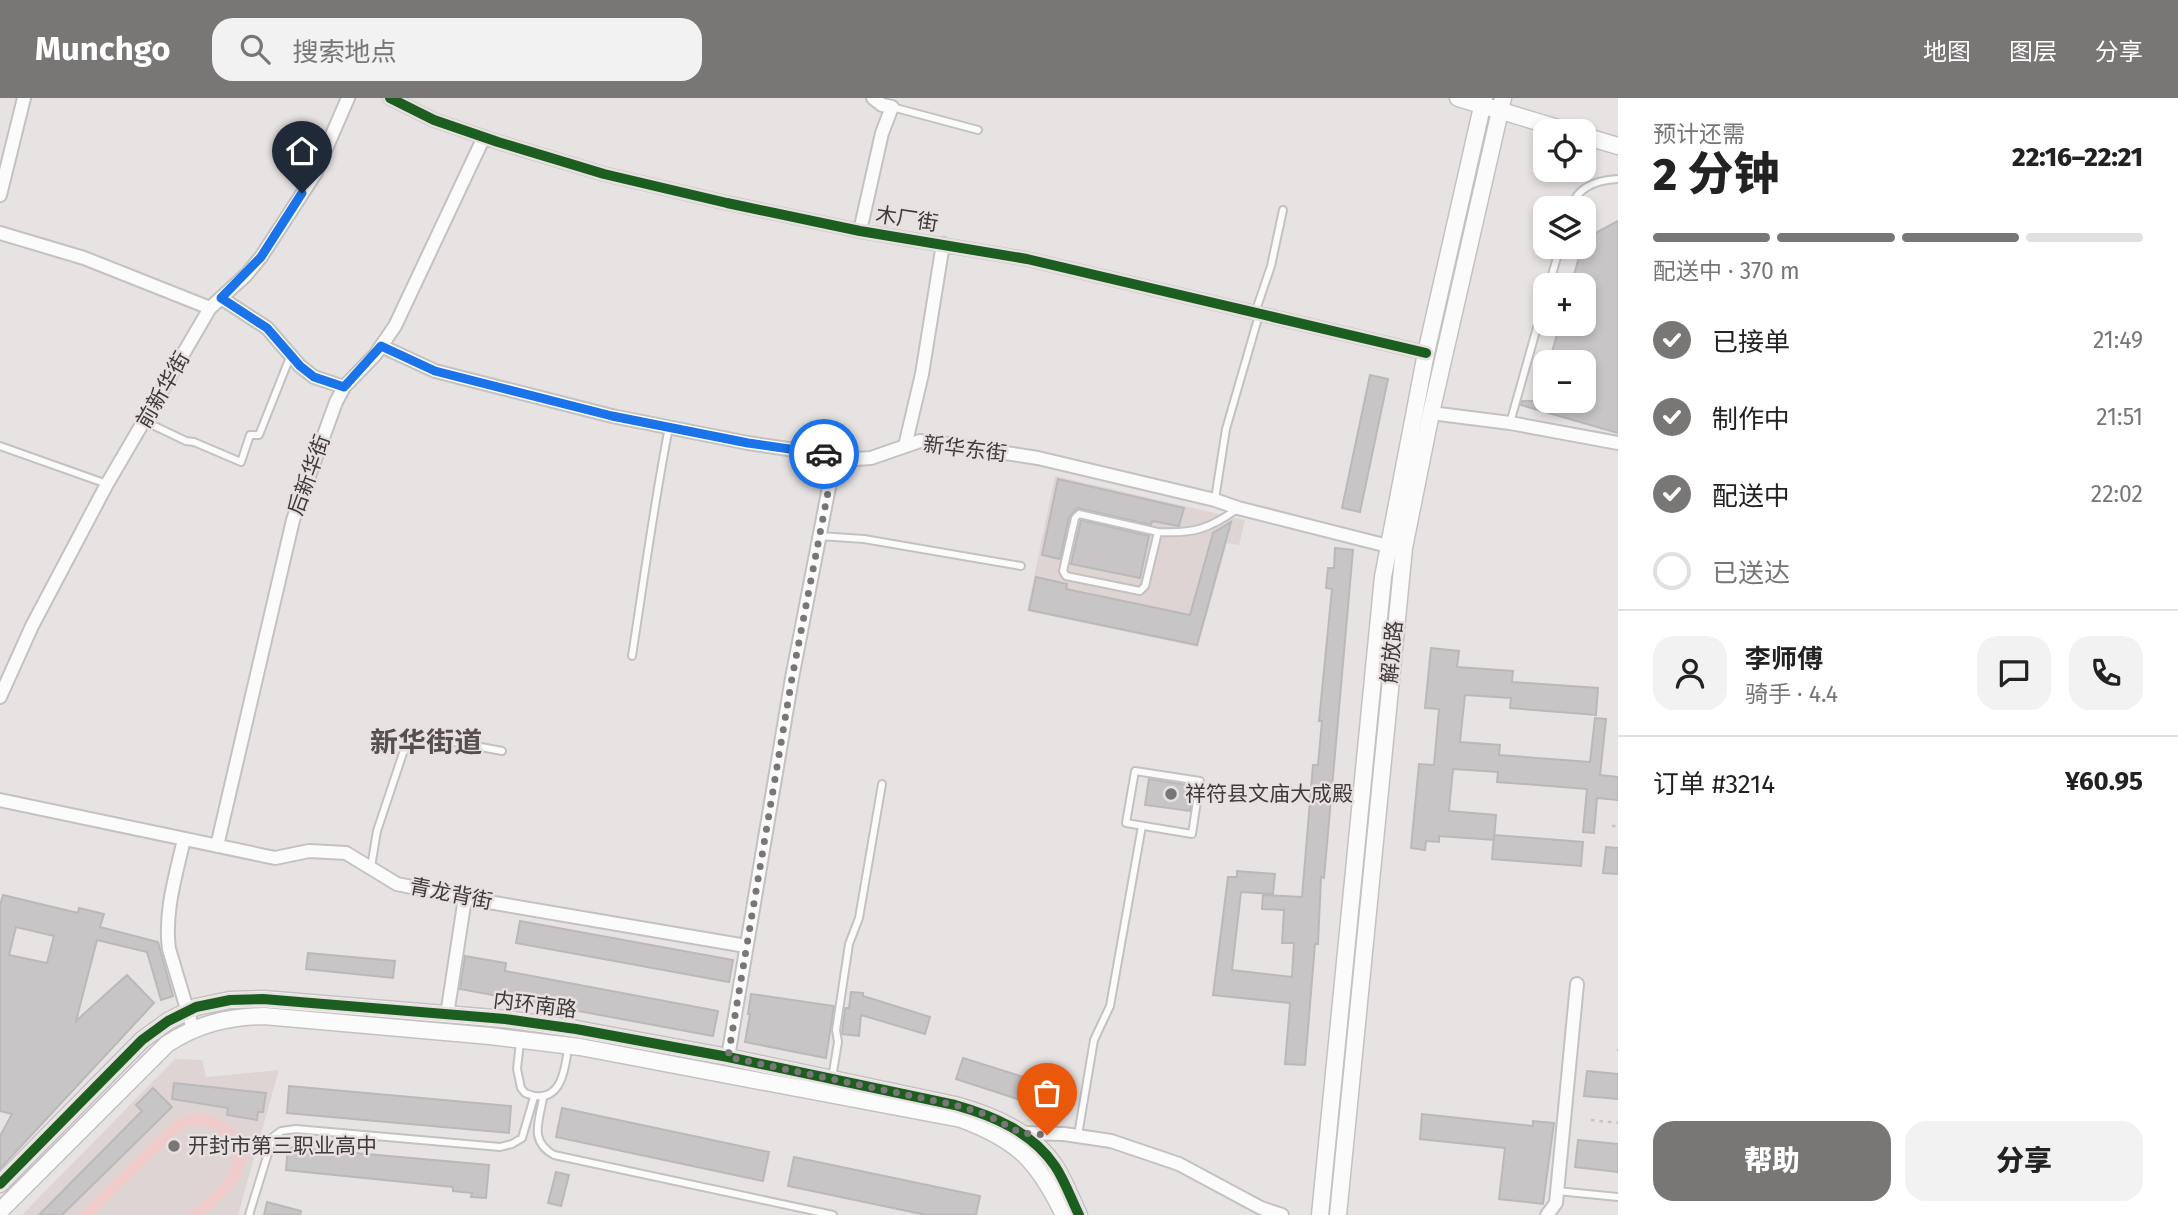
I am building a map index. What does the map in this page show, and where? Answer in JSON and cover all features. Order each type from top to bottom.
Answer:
[{"type":"street","points":[[0,195],[24,98]]},
{"type":"street","name":"前新华街","points":[[0,697],[32,626],[107,484],[210,308],[261,257],[315,174],[348,98]]},
{"type":"street","name":"木厂街","points":[[390,98],[434,120],[604,174],[860,231],[1027,259],[1426,353]]},
{"type":"street","points":[[860,231],[882,133],[892,107],[882,105],[873,98]]},
{"type":"street","points":[[1458,98],[1502,105],[1538,119]]},
{"type":"street","name":"解放路","points":[[1320,1215],[1388,546],[1426,353],[1483,102]]},
{"type":"street","name":"解放路","points":[[1338,1215],[1404,548],[1431,413],[1502,105]]},
{"type":"street","name":"后新华街","points":[[217,846],[293,520],[336,402],[344,387],[395,326],[484,137]]},
{"type":"street","points":[[1596,140],[1618,146]]},
{"type":"street","points":[[0,233],[84,258],[210,308]]},
{"type":"street","points":[[905,446],[922,374],[943,244]]},
{"type":"street","points":[[221,298],[257,319],[314,377],[344,387]]},
{"type":"street","name":"新华东街","points":[[381,346],[435,371],[612,416],[748,443],[835,456],[871,458],[920,441],[1038,458],[1215,500],[1388,546]]},
{"type":"street","points":[[1431,413],[1510,423],[1618,443]]},
{"type":"street","points":[[728,1057],[835,456]]},
{"type":"street","name":"青龙背街","points":[[0,800],[275,858],[309,851],[346,853],[397,884],[746,946]]},
{"type":"street","points":[[184,839],[169,910],[167,937],[193,1028]]},
{"type":"street","points":[[447,1015],[465,898]]},
{"type":"street","points":[[1547,1215],[1556,1203],[1577,984]]},
{"type":"street","name":"内环南路","points":[[0,1184],[142,1040],[187,1011],[218,1002],[264,999],[505,1019],[576,1029],[728,1057],[972,1110],[1008,1124],[1036,1145],[1056,1168],[1079,1215]]},
{"type":"street","name":"内环南路","points":[[0,1211],[167,1044],[193,1028],[226,1019],[264,1016],[569,1045],[961,1119],[993,1133],[1023,1152],[1040,1172],[1064,1215]]},
{"type":"street","points":[[1021,1133],[1078,1135],[1111,1141],[1179,1164],[1261,1208],[1282,1215]]},
{"type":"lane","points":[[892,107],[978,130]]},
{"type":"lane","points":[[1576,196],[1592,182],[1618,179]]},
{"type":"lane","points":[[1215,500],[1226,429],[1271,266],[1283,211]]},
{"type":"lane","points":[[1510,423],[1535,336]]},
{"type":"lane","points":[[144,421],[186,442],[194,442],[241,461],[250,435],[260,435],[291,355]]},
{"type":"lane","points":[[632,656],[652,534],[654,504],[669,427]]},
{"type":"lane","points":[[0,446],[107,484]]},
{"type":"lane","points":[[1158,532],[1145,586],[1140,591],[1066,576],[1063,571],[1075,518],[1079,514],[1158,532],[1178,533],[1208,527],[1238,508]]},
{"type":"lane","points":[[819,536],[864,539],[1021,566]]},
{"type":"lane","points":[[371,867],[377,831],[398,766],[403,753],[414,738],[423,736],[502,751]]},
{"type":"lane","points":[[1135,771],[1200,781],[1192,834],[1142,826],[1126,824],[1135,771]]},
{"type":"lane","points":[[831,1080],[838,1042],[835,1030],[849,944],[859,918],[882,784]]},
{"type":"lane","points":[[1078,1135],[1094,1040],[1110,1006],[1142,826]]},
{"type":"lane","points":[[520,1040],[518,1080],[525,1093],[543,1098],[561,1081],[566,1069],[569,1045]]},
{"type":"lane","points":[[249,1215],[273,1136],[281,1131],[296,1129],[500,1147],[522,1138],[534,1097]]},
{"type":"lane","points":[[543,1098],[537,1135],[544,1149],[554,1155],[833,1215]]},
{"type":"lane","points":[[525,1133],[537,1135]]},
{"type":"lane","points":[[1557,1191],[1618,1197]]},
{"type":"path","points":[[1612,826],[1618,826]]},
{"type":"path","points":[[1591,1120],[1618,1123]]},
{"type":"shaded area","points":[[1055,476],[1245,520],[1239,545],[1227,543],[1198,647],[1027,611]]},
{"type":"shaded area","name":"开封市第三职业高中","points":[[175,1059],[202,1060],[206,1077],[279,1070],[238,1215],[22,1215]]},
{"type":"shaded area","points":[[195,1113],[219,1119],[229,1126],[243,1145],[245,1156],[244,1168],[235,1185],[204,1215],[187,1215],[227,1176],[233,1160],[232,1150],[221,1134],[203,1126],[192,1125],[182,1128],[93,1215],[78,1215],[176,1119]]},
{"type":"building","points":[[1618,221],[1618,433],[1549,413],[1596,413],[1596,350],[1552,350],[1557,336],[1596,336],[1596,273],[1574,273],[1579,259],[1596,259],[1596,233]]},
{"type":"building","points":[[1370,375],[1388,379],[1360,512],[1342,508]]},
{"type":"building","points":[[1522,401],[1533,401],[1533,408],[1521,405]]},
{"type":"building","points":[[1058,479],[1184,508],[1179,526],[1152,521],[1151,525],[1078,508],[1069,517],[1060,559],[1042,555]]},
{"type":"building","points":[[1081,520],[1149,536],[1140,578],[1071,564]]},
{"type":"building","points":[[1231,522],[1197,645],[1029,610],[1036,577],[1067,584],[1066,589],[1190,615],[1213,533]]},
{"type":"building","points":[[1335,548],[1353,550],[1324,878],[1321,877],[1318,944],[1315,944],[1305,1065],[1285,1064],[1290,1003],[1213,995],[1228,877],[1237,877],[1237,871],[1275,874],[1273,894],[1241,892],[1232,970],[1292,977],[1294,943],[1282,943],[1284,910],[1262,909],[1263,895],[1302,897],[1313,765],[1318,765],[1322,721],[1319,721],[1332,589],[1326,588],[1328,568],[1334,568]]},
{"type":"building","points":[[1431,648],[1459,651],[1457,667],[1513,671],[1512,682],[1598,688],[1596,715],[1510,708],[1511,698],[1465,695],[1460,742],[1500,745],[1499,755],[1590,762],[1595,718],[1606,719],[1600,775],[1618,777],[1618,800],[1597,798],[1594,833],[1583,832],[1587,789],[1497,782],[1498,772],[1453,769],[1449,811],[1496,815],[1494,840],[1439,836],[1439,842],[1426,841],[1425,850],[1411,848],[1419,764],[1434,765],[1439,709],[1425,708]]},
{"type":"building","name":"祥符县文庙大成殿","points":[[1149,779],[1194,786],[1190,811],[1145,805]]},
{"type":"building","points":[[1494,835],[1583,842],[1581,866],[1492,859]]},
{"type":"building","points":[[1606,847],[1618,848],[1618,874],[1603,873]]},
{"type":"building","points":[[3,895],[78,913],[79,908],[104,914],[100,927],[158,942],[173,996],[161,1000],[147,952],[97,940],[76,1021],[127,975],[154,1003],[0,1169],[0,1136],[12,1114],[0,1111],[0,905]],"holes":[[[16,927],[54,936],[47,963],[9,955]]]},
{"type":"building","points":[[520,921],[733,960],[729,982],[516,943]]},
{"type":"building","points":[[308,953],[395,961],[393,978],[306,969]]},
{"type":"building","points":[[465,956],[506,963],[505,971],[718,1011],[713,1036],[460,989]]},
{"type":"building","points":[[851,992],[863,993],[863,996],[930,1017],[925,1034],[861,1015],[859,1036],[842,1034],[845,1008],[849,1008]]},
{"type":"building","points":[[751,994],[834,1006],[826,1058],[745,1042]]},
{"type":"building","points":[[963,1058],[1071,1092],[1064,1114],[956,1079]]},
{"type":"building","points":[[1587,1071],[1618,1074],[1618,1099],[1584,1096]]},
{"type":"building","points":[[174,1083],[266,1093],[263,1112],[258,1112],[257,1120],[227,1115],[228,1108],[172,1099]]},
{"type":"building","points":[[289,1086],[511,1106],[509,1133],[287,1113]]},
{"type":"building","points":[[153,1088],[172,1107],[62,1215],[39,1215],[142,1111],[136,1105]]},
{"type":"building","points":[[562,1108],[769,1152],[763,1181],[556,1137]]},
{"type":"building","points":[[1422,1114],[1533,1126],[1533,1121],[1554,1123],[1543,1204],[1499,1199],[1505,1148],[1420,1139]]},
{"type":"building","points":[[1578,1140],[1618,1144],[1618,1172],[1575,1167]]},
{"type":"building","points":[[288,1147],[489,1165],[486,1198],[471,1197],[472,1193],[453,1191],[453,1187],[286,1170]]},
{"type":"building","points":[[794,1157],[980,1196],[976,1215],[926,1215],[788,1186]]},
{"type":"building","points":[[556,1172],[569,1175],[561,1206],[548,1203]]},
{"type":"building","points":[[267,1202],[301,1211],[300,1215],[264,1215]]},
{"type":"cycle path","points":[[390,98],[434,120],[604,174],[860,231],[1027,259],[1426,353]]},
{"type":"cycle path","points":[[0,1184],[142,1040],[168,1021],[196,1007],[230,1000],[263,999],[505,1019],[576,1029],[728,1057],[955,1105],[998,1120],[1035,1144],[1059,1172],[1079,1215]]},
{"type":"way so far","points":[[824,454],[835,456],[792,678],[728,1057],[955,1105],[985,1114],[1021,1133],[1047,1135]]},
{"type":"place","name":"祥符县文庙大成殿","points":[[1171,794]]},
{"type":"place","name":"开封市第三职业高中","points":[[174,1146]]},
{"type":"district","name":"新华街道","points":[[426,742]]},
{"type":"route","points":[[302,193],[261,257],[221,298],[257,319],[300,366],[314,377],[344,387],[381,346],[435,371],[612,416],[748,443],[824,454]]}]
